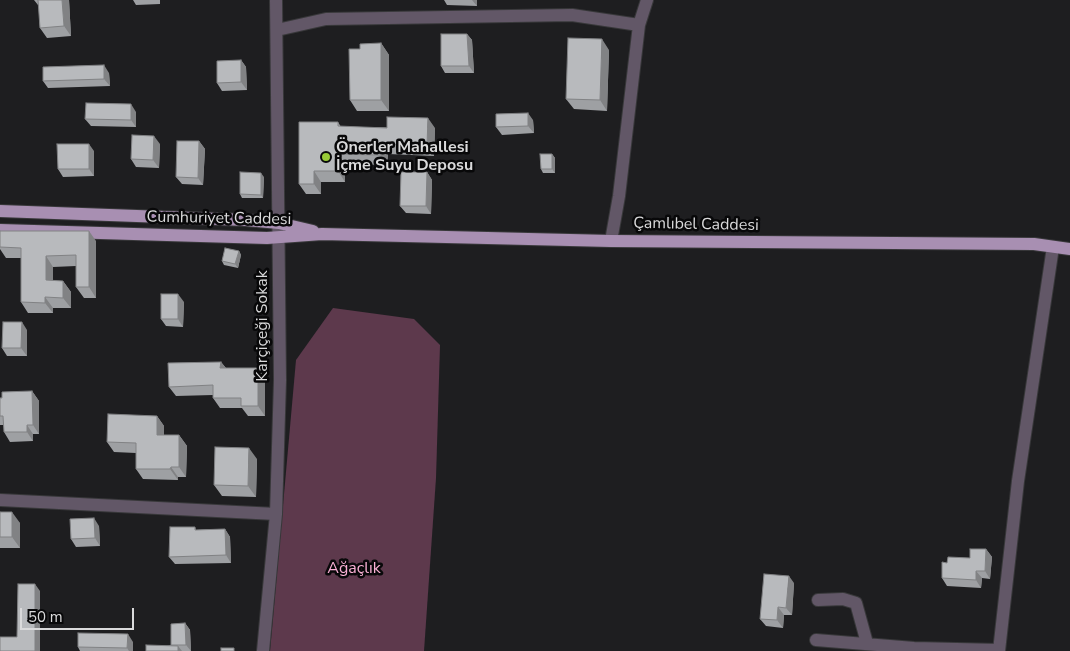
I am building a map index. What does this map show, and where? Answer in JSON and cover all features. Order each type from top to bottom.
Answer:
[{"type":"main road","name":"Cumhuriyet Caddesi","points":[[0,211],[246,220],[279,223],[322,234]]},
{"type":"main road","name":"Cumhuriyet Caddesi","points":[[0,230],[279,238],[322,234]]},
{"type":"main road","name":"Çamlıbel Caddesi","points":[[322,234],[611,241],[1034,244],[1070,249]]},
{"type":"street","name":"Karçiçeği Sokak","points":[[263,651],[276,514],[280,380],[276,0]]},
{"type":"street","points":[[611,241],[619,196],[639,25],[647,0]]},
{"type":"street","points":[[277,30],[326,18],[572,15],[639,25]]},
{"type":"street","points":[[816,640],[850,646],[867,643],[914,648],[999,650],[1018,480],[1053,247]]},
{"type":"street","points":[[0,500],[276,514]]},
{"type":"street","points":[[818,600],[844,599],[856,603],[867,643]]},
{"type":"green space","name":"Ağaçlık","points":[[333,308],[414,319],[440,345],[436,478],[424,651],[270,651],[296,360]]},
{"type":"building","points":[[38,0],[62,0],[64,26],[40,28]]},
{"type":"building","points":[[441,34],[467,34],[469,66],[441,66]]},
{"type":"building","points":[[568,38],[602,39],[600,100],[566,99]]},
{"type":"building","points":[[381,43],[381,100],[350,100],[349,49],[360,49],[360,44]]},
{"type":"building","points":[[241,60],[241,82],[217,83],[217,61]]},
{"type":"building","points":[[104,65],[104,79],[43,81],[43,67]]},
{"type":"building","points":[[86,103],[131,104],[131,120],[85,119]]},
{"type":"building","points":[[528,113],[528,126],[496,127],[496,114]]},
{"type":"building","points":[[387,117],[428,118],[427,145],[380,144],[380,155],[338,154],[338,171],[314,171],[314,184],[299,184],[299,122],[338,122],[338,126],[387,128]]},
{"type":"building","points":[[132,135],[154,136],[153,160],[131,159]]},
{"type":"building","points":[[177,141],[199,141],[198,178],[176,177]]},
{"type":"building","points":[[57,144],[89,144],[89,169],[58,169]]},
{"type":"building","points":[[540,154],[552,154],[552,169],[541,169]]},
{"type":"building","points":[[240,172],[261,173],[261,195],[240,194]]},
{"type":"building","points":[[401,172],[427,172],[426,206],[400,206]]},
{"type":"building","points":[[0,231],[89,231],[89,287],[76,287],[76,255],[46,256],[46,280],[63,281],[63,298],[45,297],[45,303],[21,302],[21,248],[0,247]]},
{"type":"building","points":[[225,248],[239,251],[235,264],[222,261]]},
{"type":"building","points":[[161,294],[178,294],[178,319],[161,319]]},
{"type":"building","points":[[3,322],[22,322],[21,348],[2,348]]},
{"type":"building","points":[[221,362],[220,368],[258,368],[258,406],[241,406],[241,398],[213,398],[213,385],[169,387],[168,363]]},
{"type":"building","points":[[32,391],[33,425],[27,425],[27,432],[4,432],[3,416],[0,416],[2,392]]},
{"type":"building","points":[[108,414],[157,416],[157,435],[179,435],[179,467],[171,467],[170,469],[136,469],[136,443],[107,442]]},
{"type":"building","points":[[215,447],[249,448],[248,486],[214,485]]},
{"type":"building","points":[[0,512],[12,512],[12,537],[0,537]]},
{"type":"building","points":[[94,518],[95,538],[71,539],[70,519]]},
{"type":"building","points":[[170,527],[195,527],[195,530],[225,529],[226,555],[169,557]]},
{"type":"building","points":[[970,549],[986,549],[985,571],[976,571],[976,580],[942,578],[942,562],[947,563],[948,557],[970,558]]},
{"type":"building","points":[[764,574],[789,576],[786,608],[778,607],[777,620],[760,619]]},
{"type":"building","points":[[18,584],[35,584],[35,651],[0,651],[0,637],[17,637]]},
{"type":"building","points":[[185,623],[186,645],[171,645],[171,624]]},
{"type":"building","points":[[78,633],[128,634],[127,648],[78,647]]},
{"type":"building","points":[[146,645],[178,646],[178,651],[146,651]]},
{"type":"building","points":[[221,648],[234,648],[234,651],[221,651]]},
{"type":"place","name":"Önerler Mahallesi İçme Suyu Deposu","points":[[326,157]]}]
